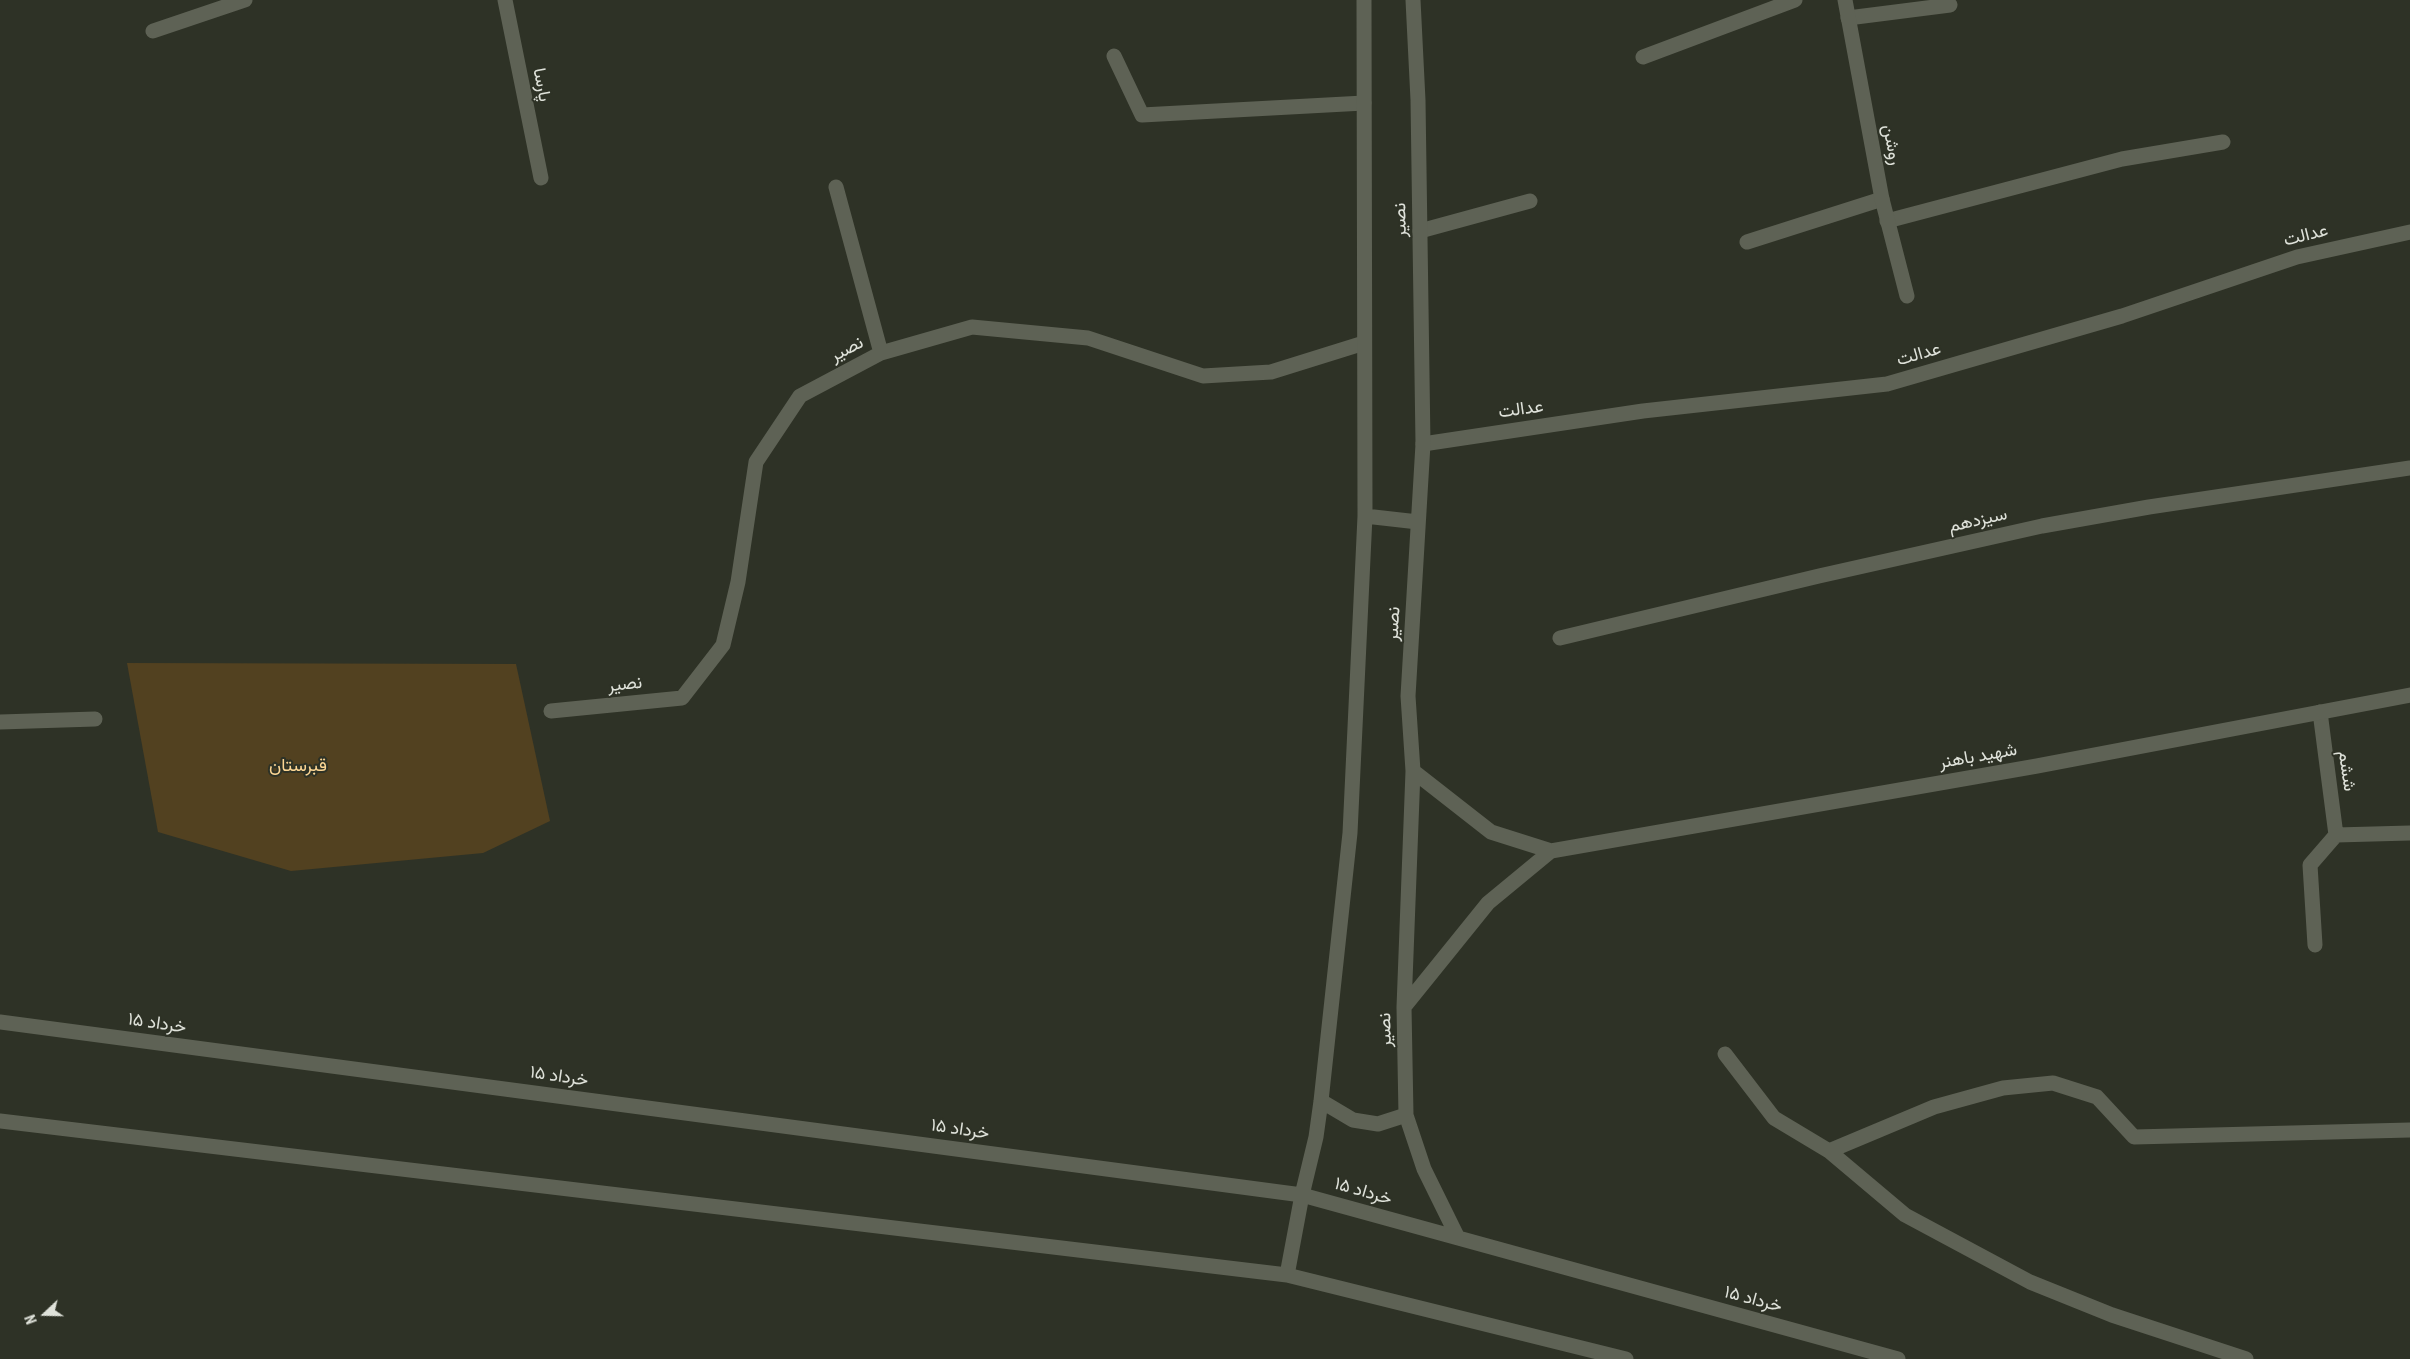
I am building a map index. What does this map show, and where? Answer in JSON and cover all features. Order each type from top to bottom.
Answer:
[{"type":"street","points":[[153,31],[245,0]]},
{"type":"street","name":"پارسا","points":[[505,0],[541,178]]},
{"type":"street","points":[[1288,1275],[1302,1195],[1316,1137],[1350,833],[1365,516],[1364,0]]},
{"type":"street","name":"نصیر","points":[[1413,0],[1418,100],[1423,444],[1408,696],[1413,771],[1404,1007],[1406,1115],[1424,1170],[1458,1238]]},
{"type":"street","points":[[1643,57],[1795,0]]},
{"type":"street","name":"روشن","points":[[1845,0],[1882,199],[1907,296]]},
{"type":"street","points":[[1848,18],[1950,5]]},
{"type":"street","points":[[1114,56],[1142,115],[1364,103]]},
{"type":"street","points":[[1887,221],[2122,159],[2223,142]]},
{"type":"street","points":[[836,187],[881,353]]},
{"type":"street","points":[[1747,242],[1882,199]]},
{"type":"street","points":[[1420,230],[1530,201]]},
{"type":"street","name":"عدالت","points":[[1423,444],[1643,411],[1887,384],[2122,316],[2297,257],[2410,232]]},
{"type":"street","name":"نصیر","points":[[551,711],[682,698],[723,645],[738,582],[756,462],[800,396],[881,353],[972,328],[1088,338],[1203,376],[1271,372],[1364,343]]},
{"type":"street","name":"سیزدهم","points":[[1560,638],[1819,576],[2042,526],[2149,507],[2410,468]]},
{"type":"street","points":[[1365,516],[1418,522]]},
{"type":"street","name":"شهید باهنر","points":[[1551,851],[2037,766],[2410,695]]},
{"type":"street","name":"ششم","points":[[2320,712],[2336,835]]},
{"type":"street","points":[[0,722],[95,719]]},
{"type":"street","points":[[1413,771],[1492,832],[1551,851]]},
{"type":"street","points":[[2315,945],[2310,865],[2336,835],[2410,834]]},
{"type":"street","points":[[1404,1007],[1488,903],[1551,851]]},
{"type":"street","name":"۱۵ خرداد","points":[[0,1022],[1302,1195],[1898,1359]]},
{"type":"street","points":[[1725,1054],[1774,1118],[1829,1151],[1905,1215],[2030,1282],[2112,1315],[2246,1359]]},
{"type":"street","points":[[1829,1151],[1934,1107],[2003,1088],[2053,1083],[2097,1097],[2134,1136],[2410,1130]]},
{"type":"street","points":[[1321,1101],[1353,1120],[1378,1124],[1406,1115]]},
{"type":"street","points":[[0,1121],[1288,1275],[1626,1359]]},
{"type":"green space","name":"قبرستان","points":[[127,663],[516,664],[550,821],[483,853],[291,871],[158,832]]}]
